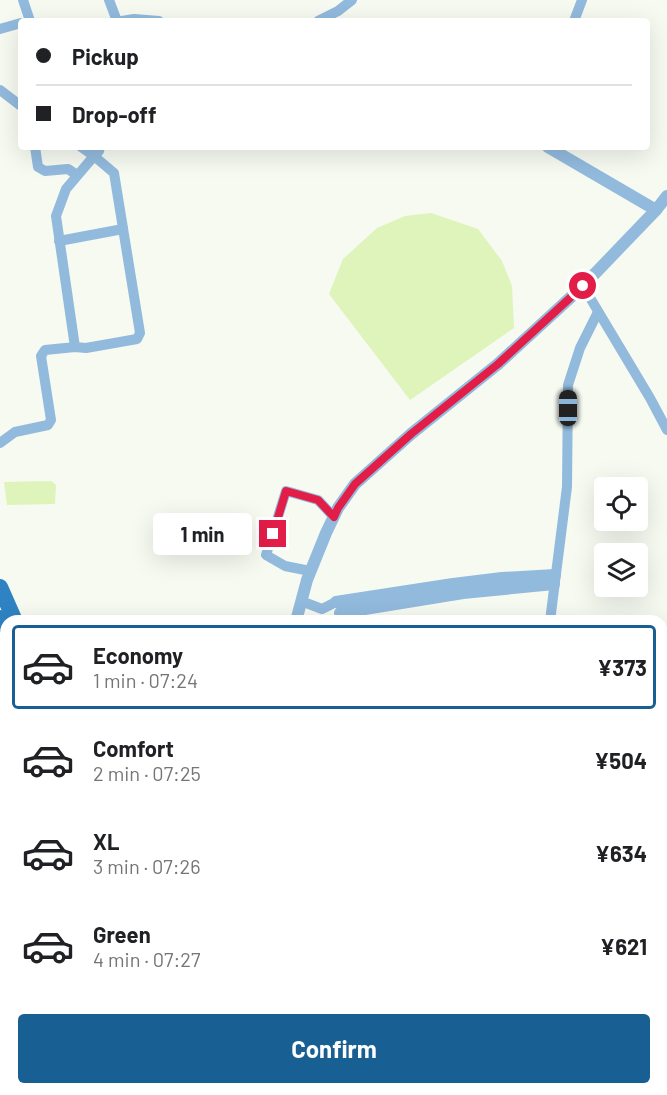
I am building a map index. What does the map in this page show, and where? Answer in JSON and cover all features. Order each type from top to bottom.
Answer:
[{"type":"main road","points":[[0,587],[12,615]]},
{"type":"street","points":[[23,0],[30,18]]},
{"type":"street","points":[[109,0],[116,18]]},
{"type":"street","points":[[322,18],[337,6],[352,0]]},
{"type":"street","points":[[575,18],[582,0]]},
{"type":"street","points":[[0,29],[18,24]]},
{"type":"street","points":[[0,90],[18,104]]},
{"type":"street","points":[[35,150],[38,167],[45,171],[68,169],[77,176]]},
{"type":"street","points":[[553,150],[656,210]]},
{"type":"street","points":[[0,443],[15,432],[48,425],[51,420],[41,356],[45,350],[86,348],[137,339],[140,333],[114,173],[97,152],[66,189],[56,216],[75,347]]},
{"type":"street","points":[[298,615],[310,571],[326,533],[338,508],[355,484],[411,434],[498,364],[583,286],[667,196]]},
{"type":"street","points":[[59,241],[123,230]]},
{"type":"street","points":[[583,286],[667,430]]},
{"type":"street","points":[[551,615],[567,488],[568,385],[580,348],[597,312]]},
{"type":"street","points":[[310,571],[285,566],[266,555],[286,491],[318,500],[334,517]]},
{"type":"street","points":[[301,601],[322,609],[453,584],[502,578],[555,580]]},
{"type":"green space","points":[[431,213],[478,229],[502,261],[512,286],[514,328],[410,400],[329,294],[343,259],[377,228],[405,216]]},
{"type":"green space","points":[[51,481],[56,485],[55,504],[7,505],[4,482]]},
{"type":"route","points":[[273,534],[286,491],[318,500],[334,517],[355,484],[411,434],[498,364],[583,286]]}]
